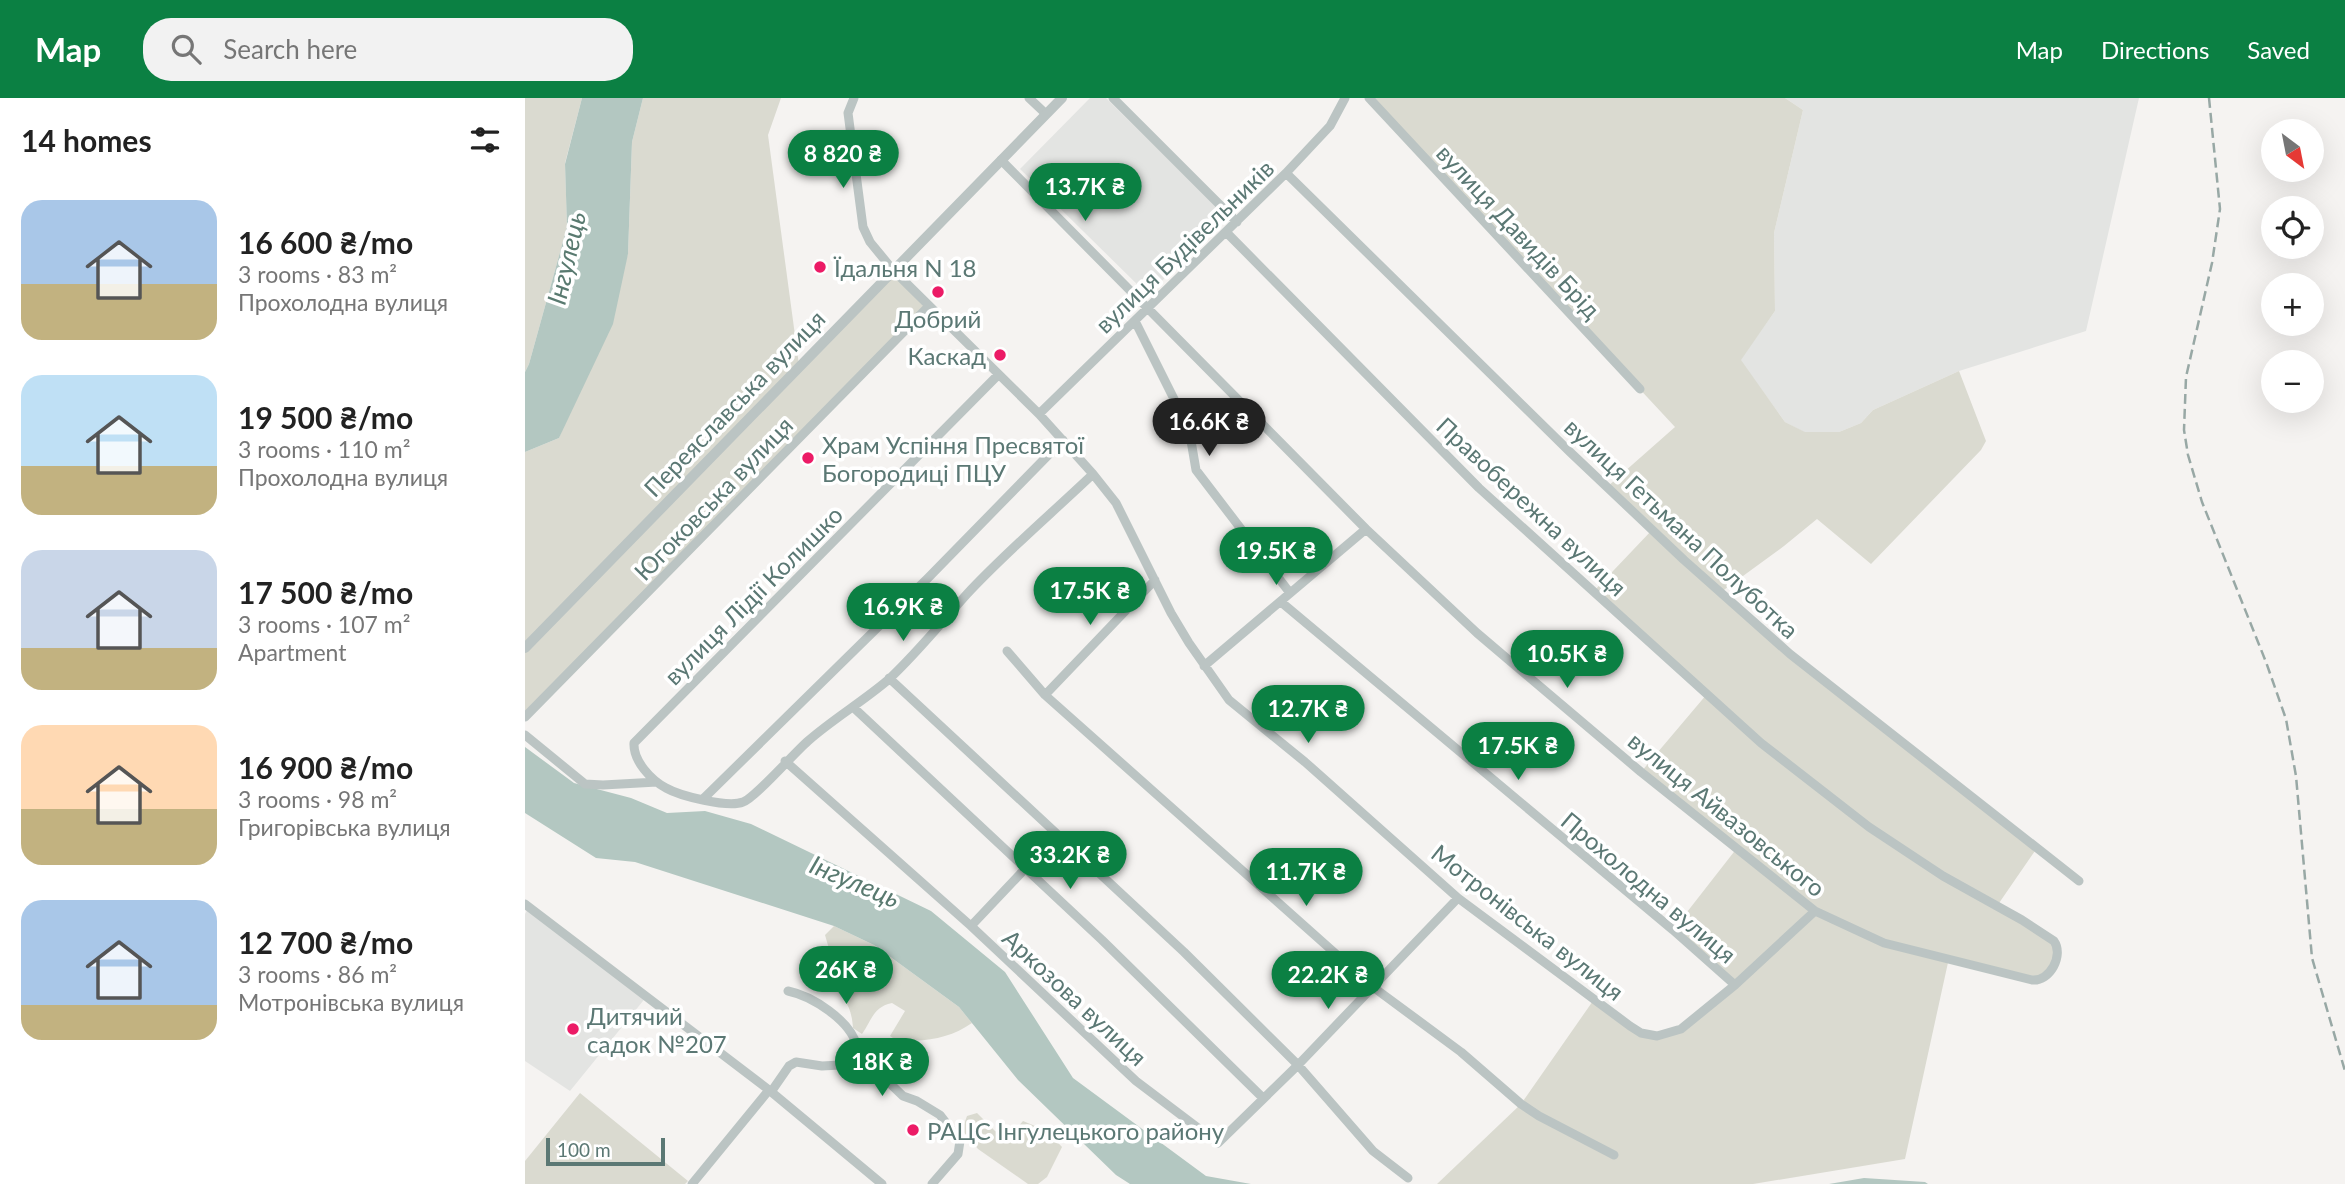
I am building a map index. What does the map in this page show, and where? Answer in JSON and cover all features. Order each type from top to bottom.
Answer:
[{"type":"street","name":"Мотронівська вулиця","points":[[854,98],[848,113],[863,227],[870,242],[893,270],[1039,414],[1116,503],[1171,613],[1223,693],[1458,898],[1641,1033],[1657,1036],[1681,1029],[1735,985],[1815,911]]},
{"type":"street","points":[[1029,98],[1046,114]]},
{"type":"street","name":"Переяславська вулиця","points":[[525,648],[1062,98]]},
{"type":"street","points":[[1113,98],[1237,222]]},
{"type":"street","name":"вулиця Будівельників","points":[[1039,414],[1286,173],[1330,126],[1345,98]]},
{"type":"street","name":"вулиця Давидів Брід","points":[[1369,98],[1640,389]]},
{"type":"street","name":"вулиця Айвазовського","points":[[1001,160],[1366,529],[1477,633],[1641,772],[1815,911],[1884,943],[2032,980],[2045,978],[2055,960]]},
{"type":"street","name":"вулиця Гетьмана Полуботка","points":[[1286,173],[1684,560],[1790,654],[2079,881]]},
{"type":"street","name":"Правобережна вулиця","points":[[1226,232],[1479,488],[1761,743],[1879,834],[1943,876],[2054,941],[2058,950],[2055,960]]},
{"type":"street","name":"Югоковська вулиця","points":[[525,717],[929,306]]},
{"type":"street","points":[[1135,321],[1189,429],[1196,470],[1290,593]]},
{"type":"street","name":"вулиця Лідії Колишко","points":[[998,375],[634,743],[636,756],[657,782],[672,792],[703,799],[730,804],[747,801],[810,739],[854,708],[889,678],[968,593],[1093,474]]},
{"type":"street","points":[[703,799],[928,578],[1063,440]]},
{"type":"street","points":[[1205,666],[1366,529]]},
{"type":"street","points":[[1045,695],[1156,580]]},
{"type":"street","name":"Прохолодна вулиця","points":[[1281,602],[1735,985]]},
{"type":"street","points":[[1007,651],[1045,695],[1373,987],[1461,1052],[1521,1104],[1614,1155]]},
{"type":"street","points":[[889,678],[1184,953],[1298,1065],[1373,1150],[1408,1178]]},
{"type":"street","points":[[854,708],[1102,940],[1263,1098],[1458,898]]},
{"type":"street","points":[[525,735],[585,784],[657,782]]},
{"type":"street","name":"Аркозова вулиця","points":[[785,761],[971,926],[1136,1081],[1218,1143],[1263,1098]]},
{"type":"street","points":[[971,926],[1057,835]]},
{"type":"street","points":[[526,908],[770,1091],[882,1184]]},
{"type":"street","points":[[788,991],[817,1000],[841,1022],[857,1044],[858,1063]]},
{"type":"street","points":[[692,1184],[789,1066],[796,1062],[822,1066],[858,1063],[878,1072],[903,1096],[940,1115],[960,1142],[958,1154],[932,1184]]},
{"type":"shaded area","points":[[525,98],[582,98],[565,163],[567,227],[525,372]]},
{"type":"shaded area","points":[[643,98],[781,98],[768,135],[799,365],[893,270],[929,306],[525,716],[525,452],[559,438],[628,254],[632,142]]},
{"type":"shaded area","points":[[1090,98],[1106,98],[1226,216],[1148,295],[1020,169]]},
{"type":"shaded area","points":[[1369,98],[1785,98],[1803,110],[1774,233],[1775,311],[1741,360],[1785,422],[1805,432],[1839,432],[1861,423],[1873,410],[1959,371],[1986,441],[1981,450],[1871,564],[1817,519],[1721,592],[1790,654],[2037,848],[1997,906],[2054,941],[2057,954],[2042,980],[1949,958],[1905,1159],[1753,1184],[1437,1184],[1521,1104],[1595,998],[1641,1033],[1666,1035],[1734,986],[1673,930],[1737,848],[1641,772],[1707,694],[1594,591],[1652,530],[1607,487],[1675,427]]},
{"type":"shaded area","points":[[1785,98],[2139,98],[2086,331],[1959,371],[1873,410],[1861,423],[1839,432],[1804,432],[1785,422],[1740,360],[1775,311],[1774,233],[1803,110]]},
{"type":"shaded area","name":"Дитячий садок №207","points":[[529,907],[647,996],[570,1091],[525,1061],[525,914]]},
{"type":"shaded area","points":[[834,926],[874,945],[959,1007],[972,1023],[954,1033],[934,1039],[893,1038],[890,1036],[905,1011],[892,1003],[877,1011],[862,1034],[853,1028],[848,1007],[829,981],[832,959],[825,935]]},
{"type":"shaded area","points":[[580,1093],[688,1181],[685,1184],[525,1184],[525,1161]]},
{"type":"shaded area","points":[[977,1113],[995,1131],[1009,1137],[1023,1121],[1047,1131],[1062,1147],[1047,1177],[1038,1184],[1028,1184],[978,1149],[962,1130],[967,1116]]},
{"type":"water","name":"Інгулець","points":[[582,98],[643,98],[632,142],[628,254],[613,324],[559,438],[525,452],[525,372],[567,227],[565,164]]},
{"type":"water","name":"Інгулець","points":[[525,747],[574,783],[631,798],[667,813],[705,811],[751,824],[931,911],[1005,972],[1073,1078],[1206,1176],[1251,1184],[1130,1184],[1116,1175],[1018,1080],[959,1007],[874,945],[834,926],[635,862],[596,858],[525,813]]},
{"type":"water","points":[[1864,1178],[1925,1182],[1928,1184],[1829,1184]]},
{"type":"railway","points":[[2209,98],[2220,209],[2212,263],[2186,377],[2184,430],[2188,455],[2202,502],[2286,719],[2296,776],[2312,958],[2345,1071]]},
{"type":"place","name":"Їдальня N 18","points":[[820,267]]},
{"type":"place","name":"Добрий","points":[[938,292]]},
{"type":"place","name":"Каскад","points":[[1000,355]]},
{"type":"place","name":"Храм Успіння Пресвятої Богородиці ПЦУ","points":[[808,458]]},
{"type":"place","name":"Дитячий садок №207","points":[[573,1029]]},
{"type":"place","name":"РАЦС Інгулецького району","points":[[913,1130]]}]
